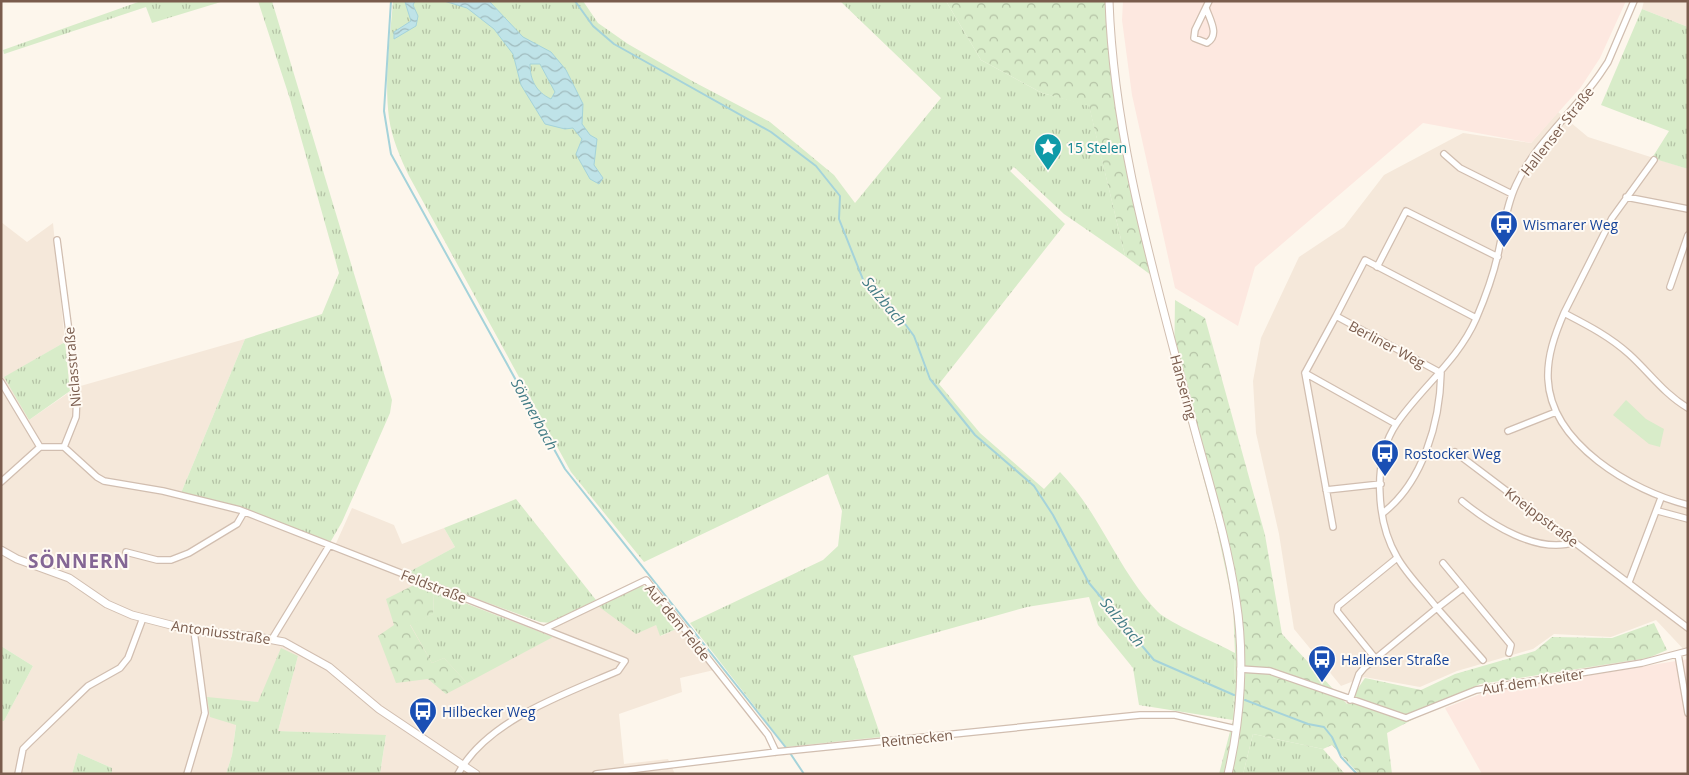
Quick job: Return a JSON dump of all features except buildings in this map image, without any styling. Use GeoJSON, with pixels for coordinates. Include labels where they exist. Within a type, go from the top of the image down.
{"type":"FeatureCollection","features":[{"type":"Feature","properties":{"kind":"street","name":"Hansering"},"geometry":{"type":"LineString","coordinates":[[1109,1],[1112,53],[1123,137],[1138,211],[1230,570],[1236,602],[1240,669],[1236,729],[1228,774]]}},
{"type":"Feature","properties":{"kind":"street"},"geometry":{"type":"LineString","coordinates":[[1206,8],[1214,33],[1212,40],[1207,43],[1194,38],[1195,30],[1209,1]]}},
{"type":"Feature","properties":{"kind":"street","name":"Hallenser Straße"},"geometry":{"type":"LineString","coordinates":[[1483,660],[1437,608],[1397,558],[1388,539],[1383,513],[1381,484],[1383,456],[1389,437],[1396,424],[1441,373],[1476,318],[1498,257],[1512,194],[1524,169],[1608,62],[1634,1]]}},
{"type":"Feature","properties":{"kind":"street"},"geometry":{"type":"LineString","coordinates":[[1444,154],[1460,168],[1512,194]]}},
{"type":"Feature","properties":{"kind":"street"},"geometry":{"type":"LineString","coordinates":[[1654,160],[1612,218],[1564,313],[1549,354],[1548,381],[1556,412],[1576,442],[1602,463],[1661,498],[1688,504]]}},
{"type":"Feature","properties":{"kind":"street"},"geometry":{"type":"LineString","coordinates":[[1626,197],[1688,209]]}},
{"type":"Feature","properties":{"kind":"street"},"geometry":{"type":"LineString","coordinates":[[1377,267],[1406,211],[1498,257]]}},
{"type":"Feature","properties":{"kind":"street"},"geometry":{"type":"LineString","coordinates":[[1670,287],[1688,235]]}},
{"type":"Feature","properties":{"kind":"street","name":"Niclasstraße"},"geometry":{"type":"LineString","coordinates":[[57,240],[77,393],[76,417],[64,447]]}},
{"type":"Feature","properties":{"kind":"street"},"geometry":{"type":"LineString","coordinates":[[1336,316],[1365,260],[1476,318]]}},
{"type":"Feature","properties":{"kind":"street"},"geometry":{"type":"LineString","coordinates":[[1564,313],[1609,338],[1629,354],[1676,401],[1688,408]]}},
{"type":"Feature","properties":{"kind":"street","name":"Berliner Weg"},"geometry":{"type":"LineString","coordinates":[[1305,373],[1336,316],[1441,373]]}},
{"type":"Feature","properties":{"kind":"street"},"geometry":{"type":"LineString","coordinates":[[1305,373],[1396,424]]}},
{"type":"Feature","properties":{"kind":"street"},"geometry":{"type":"LineString","coordinates":[[1305,373],[1333,527]]}},
{"type":"Feature","properties":{"kind":"street","name":"Hallenser Straße"},"geometry":{"type":"LineString","coordinates":[[1383,513],[1400,497],[1413,479],[1424,455],[1436,411],[1441,373]]}},
{"type":"Feature","properties":{"kind":"street"},"geometry":{"type":"LineString","coordinates":[[1,382],[40,447]]}},
{"type":"Feature","properties":{"kind":"street"},"geometry":{"type":"LineString","coordinates":[[1508,431],[1556,412]]}},
{"type":"Feature","properties":{"kind":"street"},"geometry":{"type":"LineString","coordinates":[[1,482],[40,447],[64,447]]}},
{"type":"Feature","properties":{"kind":"street","name":"Feldstraße"},"geometry":{"type":"LineString","coordinates":[[64,447],[97,477],[104,480],[163,491],[244,512],[546,628],[625,661],[618,671],[517,718],[495,733],[463,765]]}},
{"type":"Feature","properties":{"kind":"street","name":"Kneippstraße"},"geometry":{"type":"LineString","coordinates":[[1455,452],[1688,628]]}},
{"type":"Feature","properties":{"kind":"street"},"geometry":{"type":"LineString","coordinates":[[1326,490],[1381,484]]}},
{"type":"Feature","properties":{"kind":"street"},"geometry":{"type":"LineString","coordinates":[[1629,582],[1658,511],[1661,498]]}},
{"type":"Feature","properties":{"kind":"street"},"geometry":{"type":"LineString","coordinates":[[1462,501],[1486,522],[1518,536],[1543,544],[1562,546],[1575,542]]}},
{"type":"Feature","properties":{"kind":"street"},"geometry":{"type":"LineString","coordinates":[[1658,511],[1688,519]]}},
{"type":"Feature","properties":{"kind":"street"},"geometry":{"type":"LineString","coordinates":[[126,552],[157,560],[171,560],[189,553],[237,524],[244,512]]}},
{"type":"Feature","properties":{"kind":"street"},"geometry":{"type":"LineString","coordinates":[[272,639],[329,546]]}},
{"type":"Feature","properties":{"kind":"street","name":"Antoniusstraße"},"geometry":{"type":"LineString","coordinates":[[1,550],[17,559],[63,575],[107,604],[143,618],[194,631],[272,639],[284,642],[329,667],[379,709],[476,774]]}},
{"type":"Feature","properties":{"kind":"street"},"geometry":{"type":"LineString","coordinates":[[1375,658],[1337,611],[1338,606],[1397,558]]}},
{"type":"Feature","properties":{"kind":"street"},"geometry":{"type":"LineString","coordinates":[[1443,563],[1511,645],[1510,653]]}},
{"type":"Feature","properties":{"kind":"street","name":"Auf dem Felde"},"geometry":{"type":"LineString","coordinates":[[546,628],[646,580],[768,735],[776,752]]}},
{"type":"Feature","properties":{"kind":"street"},"geometry":{"type":"LineString","coordinates":[[1350,700],[1359,674],[1375,658],[1463,588]]}},
{"type":"Feature","properties":{"kind":"street"},"geometry":{"type":"LineString","coordinates":[[18,774],[23,749],[88,686],[120,668],[128,658],[143,618]]}},
{"type":"Feature","properties":{"kind":"street"},"geometry":{"type":"LineString","coordinates":[[187,774],[205,713],[194,631]]}},
{"type":"Feature","properties":{"kind":"street","name":"Auf dem Kreiter"},"geometry":{"type":"LineString","coordinates":[[1240,669],[1270,671],[1406,718],[1476,690],[1642,664],[1688,651]]}},
{"type":"Feature","properties":{"kind":"street"},"geometry":{"type":"LineString","coordinates":[[1678,654],[1688,713]]}},
{"type":"Feature","properties":{"kind":"street","name":"Reitnecken"},"geometry":{"type":"LineString","coordinates":[[596,774],[791,750],[1140,715],[1176,715],[1236,729]]}},
{"type":"Feature","properties":{"kind":"street"},"geometry":{"type":"LineString","coordinates":[[458,774],[463,765]]}},
{"type":"Feature","properties":{"kind":"shaded area"},"geometry":{"type":"Polygon","coordinates":[[[1123,1],[1626,1],[1600,58],[1581,87],[1531,143],[1423,123],[1255,267],[1238,326],[1175,288],[1132,95],[1122,20],[1123,1]]]}},
{"type":"Feature","properties":{"kind":"shaded area"},"geometry":{"type":"Polygon","coordinates":[[[1644,1],[1688,1],[1688,27],[1642,9],[1644,1]]]}},
{"type":"Feature","properties":{"kind":"shaded area"},"geometry":{"type":"Polygon","coordinates":[[[1558,112],[1588,137],[1688,169],[1688,654],[1656,620],[1611,637],[1554,634],[1533,649],[1457,671],[1420,687],[1364,677],[1341,686],[1294,629],[1279,534],[1256,433],[1253,381],[1261,338],[1299,257],[1344,227],[1384,175],[1463,133],[1531,143],[1558,112]]]}},
{"type":"Feature","properties":{"kind":"shaded area"},"geometry":{"type":"Polygon","coordinates":[[[1,222],[27,242],[53,223],[65,342],[5,377],[29,420],[77,387],[245,339],[181,493],[240,511],[333,550],[352,508],[394,525],[402,544],[444,528],[455,547],[402,576],[434,591],[433,614],[444,658],[553,637],[551,623],[596,600],[598,606],[656,625],[661,636],[679,628],[714,670],[680,678],[682,692],[619,714],[624,764],[668,759],[675,774],[380,774],[386,736],[278,731],[298,656],[258,702],[207,698],[236,724],[232,755],[226,774],[112,774],[112,768],[78,753],[72,774],[1,774],[1,721],[4,721],[33,666],[1,646],[1,222]]]}},
{"type":"Feature","properties":{"kind":"shaded area"},"geometry":{"type":"Polygon","coordinates":[[[1688,659],[1688,774],[1482,774],[1445,708],[1483,693],[1688,659]]]}},
{"type":"Feature","properties":{"kind":"green space"},"geometry":{"type":"Polygon","coordinates":[[[141,1],[224,1],[152,23],[146,7],[4,54],[3,50],[141,1]]]}},
{"type":"Feature","properties":{"kind":"green space"},"geometry":{"type":"Polygon","coordinates":[[[258,1],[272,1],[392,400],[390,413],[342,522],[328,546],[285,526],[181,493],[245,339],[322,314],[339,273],[290,99],[258,1]]]}},
{"type":"Feature","properties":{"kind":"green space"},"geometry":{"type":"Polygon","coordinates":[[[393,1],[583,1],[598,23],[628,44],[694,82],[770,122],[834,175],[855,203],[941,98],[840,1],[946,1],[981,60],[1042,93],[1089,105],[1125,256],[1064,214],[1014,167],[1010,171],[1065,224],[939,384],[980,433],[1044,489],[1060,472],[1087,505],[1131,579],[1158,612],[1164,617],[1235,653],[1233,720],[1139,705],[1133,668],[1098,625],[1089,597],[1027,607],[853,656],[881,737],[786,747],[690,623],[823,560],[838,546],[842,511],[828,474],[644,562],[571,472],[409,176],[397,148],[389,118],[387,89],[393,1]]]}},
{"type":"Feature","properties":{"kind":"green space"},"geometry":{"type":"Polygon","coordinates":[[[946,1],[1106,1],[1111,71],[1121,139],[1151,275],[1125,256],[1089,106],[1042,93],[981,60],[946,1]]]}},
{"type":"Feature","properties":{"kind":"green space"},"geometry":{"type":"Polygon","coordinates":[[[1642,9],[1688,27],[1688,169],[1652,158],[1669,131],[1601,105],[1642,9]]]}},
{"type":"Feature","properties":{"kind":"green space"},"geometry":{"type":"Polygon","coordinates":[[[1175,300],[1205,318],[1265,535],[1282,634],[1347,704],[1365,678],[1421,690],[1455,674],[1535,651],[1552,637],[1612,638],[1654,623],[1667,650],[1648,658],[1480,684],[1387,733],[1392,774],[1359,774],[1332,745],[1323,749],[1253,734],[1243,774],[1219,774],[1233,720],[1235,653],[1233,604],[1216,525],[1174,369],[1175,300]]]}},
{"type":"Feature","properties":{"kind":"green space"},"geometry":{"type":"Polygon","coordinates":[[[65,342],[70,391],[29,420],[4,377],[65,342]]]}},
{"type":"Feature","properties":{"kind":"green space"},"geometry":{"type":"Polygon","coordinates":[[[1626,400],[1646,419],[1664,429],[1660,447],[1649,444],[1613,415],[1626,400]]]}},
{"type":"Feature","properties":{"kind":"green space"},"geometry":{"type":"Polygon","coordinates":[[[516,499],[596,600],[551,623],[540,622],[407,573],[455,547],[444,528],[516,499]]]}},
{"type":"Feature","properties":{"kind":"green space"},"geometry":{"type":"Polygon","coordinates":[[[416,584],[434,591],[433,614],[410,625],[432,663],[444,658],[467,683],[446,694],[428,679],[396,683],[378,636],[394,625],[386,599],[416,584]]]}},
{"type":"Feature","properties":{"kind":"green space"},"geometry":{"type":"Polygon","coordinates":[[[639,585],[649,588],[679,628],[660,636],[656,625],[636,634],[598,606],[639,585]]]}},
{"type":"Feature","properties":{"kind":"green space"},"geometry":{"type":"Polygon","coordinates":[[[434,591],[553,637],[467,683],[444,658],[432,663],[410,624],[433,614],[434,591]]]}},
{"type":"Feature","properties":{"kind":"green space"},"geometry":{"type":"Polygon","coordinates":[[[1,646],[33,666],[4,721],[1,721],[1,646]]]}},
{"type":"Feature","properties":{"kind":"green space"},"geometry":{"type":"Polygon","coordinates":[[[281,648],[298,656],[278,731],[386,735],[380,774],[226,774],[232,755],[236,725],[210,717],[207,697],[258,702],[281,648]]]}},
{"type":"Feature","properties":{"kind":"green space"},"geometry":{"type":"Polygon","coordinates":[[[1253,734],[1323,749],[1345,774],[1243,774],[1253,734]]]}},
{"type":"Feature","properties":{"kind":"green space"},"geometry":{"type":"Polygon","coordinates":[[[78,753],[112,768],[112,774],[72,774],[78,753]]]}},
{"type":"Feature","properties":{"kind":"water"},"geometry":{"type":"Polygon","coordinates":[[[415,1],[413,5],[418,16],[416,26],[394,39],[394,32],[411,21],[405,2],[415,1]]]}},
{"type":"Feature","properties":{"kind":"water"},"geometry":{"type":"Polygon","coordinates":[[[444,1],[489,1],[523,37],[551,52],[566,70],[583,104],[582,124],[590,135],[597,139],[594,165],[603,178],[599,184],[590,179],[576,154],[582,139],[573,128],[565,129],[545,124],[521,85],[513,54],[494,29],[467,8],[444,1]],[[530,64],[531,75],[541,93],[551,99],[555,92],[540,64],[530,64]]]}},
{"type":"Feature","properties":{"kind":"waterway","name":"Sönnerbach"},"geometry":{"type":"LineString","coordinates":[[391,1],[384,111],[391,154],[565,469],[787,749]]}},
{"type":"Feature","properties":{"kind":"waterway","name":"Salzbach"},"geometry":{"type":"LineString","coordinates":[[575,1],[593,26],[614,44],[771,132],[816,166],[840,196],[839,219],[864,282],[891,305],[914,336],[930,379],[975,435],[1034,486],[1053,515],[1089,583],[1154,660],[1234,695]]}},
{"type":"Feature","properties":{"kind":"waterway","name":"Salzbach"},"geometry":{"type":"LineString","coordinates":[[1245,700],[1308,724],[1324,727],[1332,737],[1341,757],[1357,774]]}},
{"type":"Feature","properties":{"kind":"waterway","name":"Sönnerbach"},"geometry":{"type":"LineString","coordinates":[[790,753],[804,774]]}},
{"type":"Feature","properties":{"kind":"place","name":"15 Stelen"},"geometry":{"type":"Point","coordinates":[1048,171]}},
{"type":"Feature","properties":{"kind":"place","name":"Wismarer Weg"},"geometry":{"type":"Point","coordinates":[1504,248]}},
{"type":"Feature","properties":{"kind":"place","name":"Rostocker Weg"},"geometry":{"type":"Point","coordinates":[1385,477]}},
{"type":"Feature","properties":{"kind":"place","name":"Hallenser Straße"},"geometry":{"type":"Point","coordinates":[1322,683]}},
{"type":"Feature","properties":{"kind":"place","name":"Hilbecker Weg"},"geometry":{"type":"Point","coordinates":[423,735]}},
{"type":"Feature","properties":{"kind":"district","name":"SÖNNERN"},"geometry":{"type":"Point","coordinates":[79,561]}}]}
